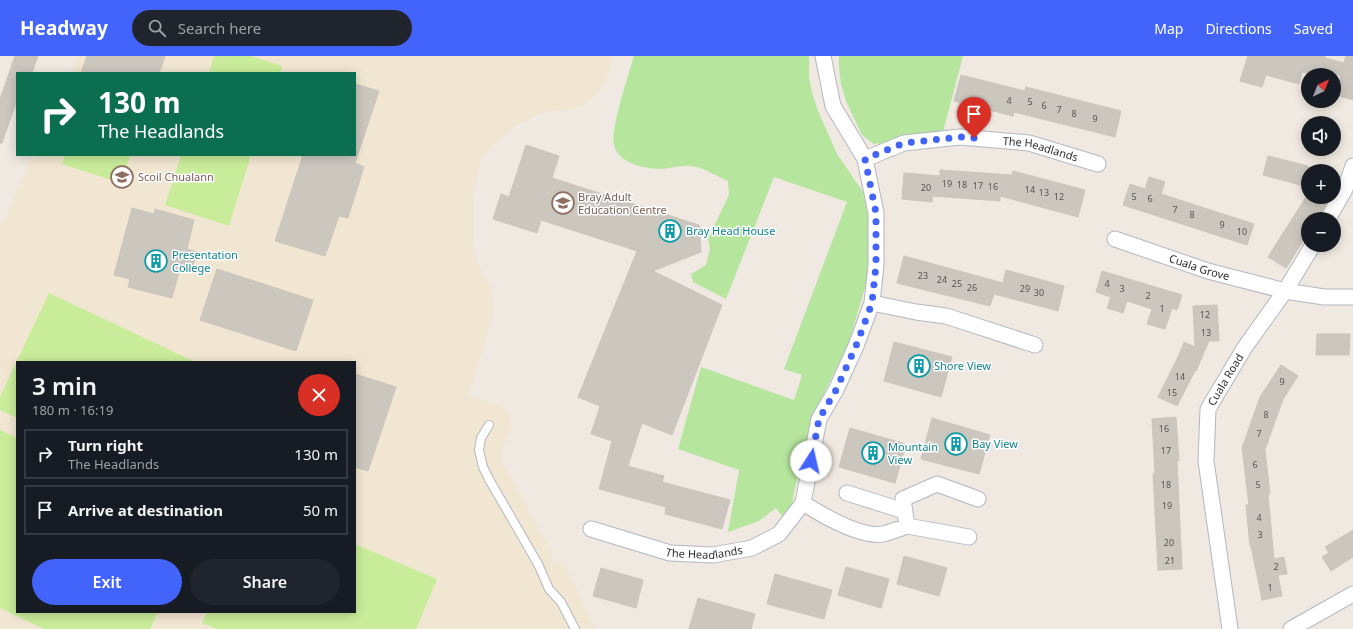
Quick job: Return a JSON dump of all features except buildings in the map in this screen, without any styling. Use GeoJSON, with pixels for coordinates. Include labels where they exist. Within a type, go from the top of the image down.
{"type":"FeatureCollection","features":[{"type":"Feature","properties":{"kind":"street","name":"The Headlands"},"geometry":{"type":"LineString","coordinates":[[591,529],[670,554],[714,555],[752,548],[779,534],[803,503],[819,419],[836,390],[856,346],[872,303],[876,265],[876,213],[865,159],[833,106],[823,56]]}},
{"type":"Feature","properties":{"kind":"street","name":"The Headlands"},"geometry":{"type":"LineString","coordinates":[[865,159],[904,143],[960,137],[1029,143],[1098,164]]}},
{"type":"Feature","properties":{"kind":"street"},"geometry":{"type":"LineString","coordinates":[[1332,212],[1345,189],[1353,166]]}},
{"type":"Feature","properties":{"kind":"street","name":"Cuala Grove"},"geometry":{"type":"LineString","coordinates":[[1115,239],[1208,271],[1285,291],[1324,297],[1353,297]]}},
{"type":"Feature","properties":{"kind":"street","name":"Cuala Road"},"geometry":{"type":"LineString","coordinates":[[1230,629],[1206,461],[1208,409],[1246,346],[1285,291],[1309,252]]}},
{"type":"Feature","properties":{"kind":"street"},"geometry":{"type":"LineString","coordinates":[[872,303],[916,312],[946,316],[1035,345]]}},
{"type":"Feature","properties":{"kind":"street"},"geometry":{"type":"LineString","coordinates":[[907,526],[903,499],[936,484],[978,498]]}},
{"type":"Feature","properties":{"kind":"street"},"geometry":{"type":"LineString","coordinates":[[848,494],[904,511]]}},
{"type":"Feature","properties":{"kind":"street"},"geometry":{"type":"LineString","coordinates":[[803,503],[824,516],[860,532],[882,534],[907,526],[969,537]]}},
{"type":"Feature","properties":{"kind":"street"},"geometry":{"type":"LineString","coordinates":[[1291,629],[1353,594]]}},
{"type":"Feature","properties":{"kind":"lane"},"geometry":{"type":"LineString","coordinates":[[489,425],[485,431],[479,450],[483,467],[490,482],[538,564],[549,589],[561,602],[574,629]]}},
{"type":"Feature","properties":{"kind":"shaded area","name":"Presentation College"},"geometry":{"type":"Polygon","coordinates":[[[78,56],[613,56],[605,83],[591,100],[574,109],[544,112],[512,128],[482,156],[473,195],[473,244],[477,262],[492,289],[494,313],[469,396],[498,404],[507,410],[512,426],[502,451],[503,463],[551,550],[554,564],[564,561],[595,629],[0,629],[0,226],[6,216],[31,158],[34,159],[36,156],[356,156],[356,72],[71,72],[78,56]]]}},
{"type":"Feature","properties":{"kind":"green space"},"geometry":{"type":"Polygon","coordinates":[[[214,56],[251,56],[282,66],[280,72],[209,72],[214,56]]]}},
{"type":"Feature","properties":{"kind":"green space"},"geometry":{"type":"Polygon","coordinates":[[[634,56],[809,56],[809,78],[818,111],[837,154],[863,192],[870,226],[867,281],[849,342],[814,414],[794,492],[792,506],[783,517],[776,508],[759,521],[728,532],[739,470],[678,449],[701,367],[794,400],[802,375],[784,369],[847,202],[774,177],[726,299],[693,282],[691,274],[706,265],[710,249],[708,239],[729,195],[728,181],[705,170],[691,166],[663,169],[649,168],[634,164],[621,157],[614,145],[615,127],[634,56]]]}},
{"type":"Feature","properties":{"kind":"green space"},"geometry":{"type":"Polygon","coordinates":[[[839,56],[963,56],[943,132],[894,142],[874,144],[862,135],[846,101],[841,84],[839,56]]]}},
{"type":"Feature","properties":{"kind":"green space"},"geometry":{"type":"Polygon","coordinates":[[[65,156],[130,156],[121,183],[62,164],[65,156]]]}},
{"type":"Feature","properties":{"kind":"green space"},"geometry":{"type":"Polygon","coordinates":[[[181,156],[251,156],[229,226],[165,205],[181,156]]]}},
{"type":"Feature","properties":{"kind":"green space"},"geometry":{"type":"Polygon","coordinates":[[[49,293],[193,361],[17,361],[49,293]]]}},
{"type":"Feature","properties":{"kind":"green space"},"geometry":{"type":"Polygon","coordinates":[[[16,363],[16,418],[0,410],[0,397],[16,363]]]}},
{"type":"Feature","properties":{"kind":"green space"},"geometry":{"type":"Polygon","coordinates":[[[0,430],[16,438],[16,613],[158,613],[150,629],[44,629],[0,608],[0,430]]]}},
{"type":"Feature","properties":{"kind":"green space"},"geometry":{"type":"Polygon","coordinates":[[[356,544],[437,579],[416,629],[217,629],[202,623],[207,613],[356,613],[356,544]]]}},
{"type":"Feature","properties":{"kind":"place","name":"Scoil Chualann"},"geometry":{"type":"Point","coordinates":[122,177]}},
{"type":"Feature","properties":{"kind":"place","name":"Bray Adult Education Centre"},"geometry":{"type":"Point","coordinates":[563,203]}},
{"type":"Feature","properties":{"kind":"place","name":"Bray Head House"},"geometry":{"type":"Point","coordinates":[670,231]}},
{"type":"Feature","properties":{"kind":"place","name":"Presentation College"},"geometry":{"type":"Point","coordinates":[156,261]}},
{"type":"Feature","properties":{"kind":"place","name":"Shore View"},"geometry":{"type":"Point","coordinates":[919,366]}},
{"type":"Feature","properties":{"kind":"place","name":"Bay View"},"geometry":{"type":"Point","coordinates":[956,444]}},
{"type":"Feature","properties":{"kind":"place","name":"Mountain View"},"geometry":{"type":"Point","coordinates":[873,453]}},
{"type":"Feature","properties":{"kind":"route"},"geometry":{"type":"LineString","coordinates":[[811,461],[819,419],[836,390],[856,346],[872,303],[876,265],[876,213],[865,159],[904,143],[960,137],[974,138]]}}]}
